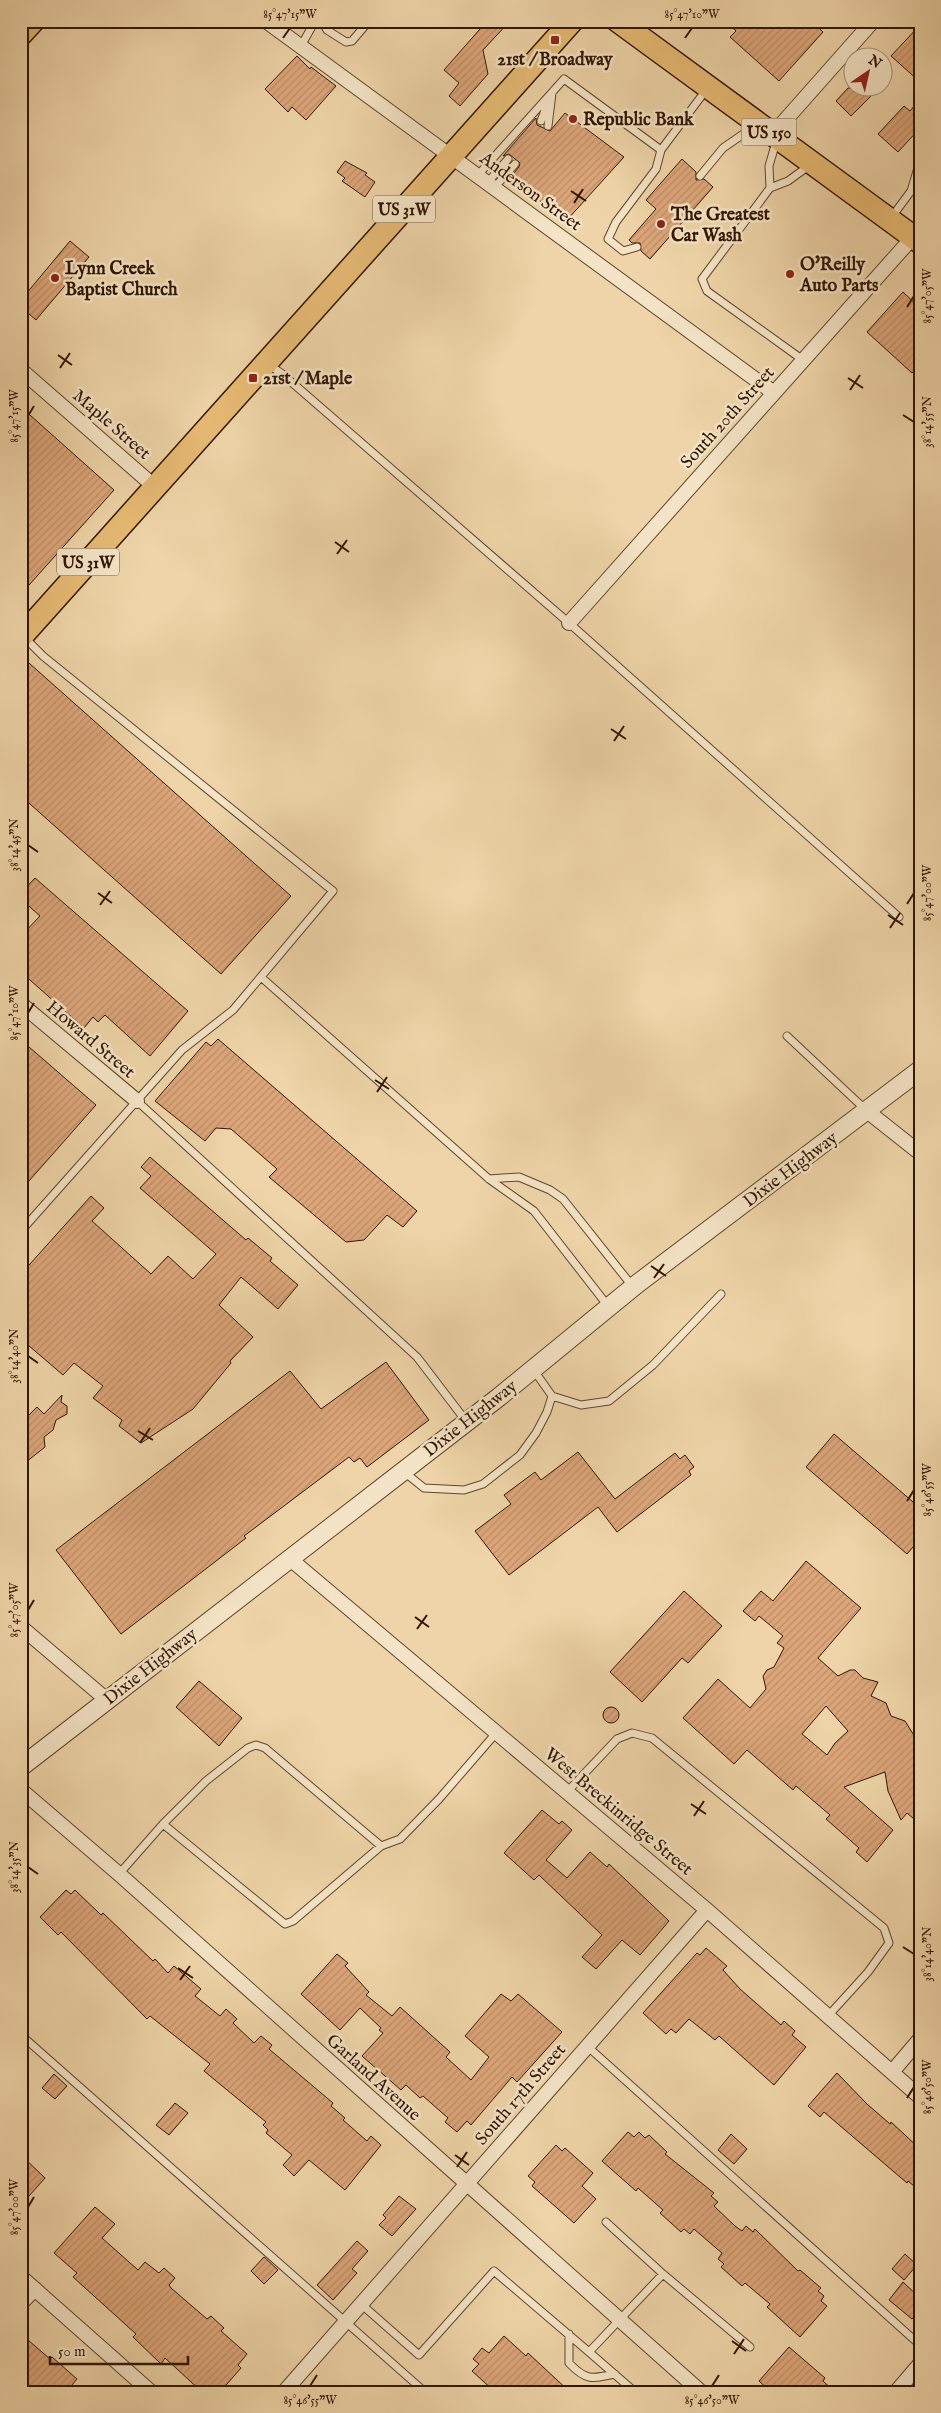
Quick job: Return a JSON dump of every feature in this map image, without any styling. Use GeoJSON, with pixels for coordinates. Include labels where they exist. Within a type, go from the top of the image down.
{"type":"FeatureCollection","features":[{"type":"Feature","properties":{"kind":"main road"},"geometry":{"type":"LineString","coordinates":[[21,34],[33,21]]}},
{"type":"Feature","properties":{"kind":"main road","name":"US 31W"},"geometry":{"type":"LineString","coordinates":[[22,637],[572,21]]}},
{"type":"Feature","properties":{"kind":"main road","name":"US 150"},"geometry":{"type":"LineString","coordinates":[[618,21],[916,239]]}},
{"type":"Feature","properties":{"kind":"street"},"geometry":{"type":"LineString","coordinates":[[769,132],[873,21]]}},
{"type":"Feature","properties":{"kind":"street","name":"Anderson Street"},"geometry":{"type":"LineString","coordinates":[[270,22],[635,293],[774,393]]}},
{"type":"Feature","properties":{"kind":"street","name":"South 20th Street"},"geometry":{"type":"LineString","coordinates":[[569,623],[803,360],[916,239]]}},
{"type":"Feature","properties":{"kind":"street","name":"Maple Street"},"geometry":{"type":"LineString","coordinates":[[21,370],[155,486]]}},
{"type":"Feature","properties":{"kind":"street","name":"Howard Street"},"geometry":{"type":"LineString","coordinates":[[21,1004],[137,1101]]}},
{"type":"Feature","properties":{"kind":"street","name":"Dixie Highway"},"geometry":{"type":"LineString","coordinates":[[21,1767],[467,1422],[633,1286],[920,1070]]}},
{"type":"Feature","properties":{"kind":"street"},"geometry":{"type":"LineString","coordinates":[[867,1111],[920,1153]]}},
{"type":"Feature","properties":{"kind":"street","name":"West Breckinridge Street"},"geometry":{"type":"LineString","coordinates":[[290,1558],[706,1910],[920,2097]]}},
{"type":"Feature","properties":{"kind":"street"},"geometry":{"type":"LineString","coordinates":[[21,1627],[107,1700]]}},
{"type":"Feature","properties":{"kind":"street","name":"Garland Avenue"},"geometry":{"type":"LineString","coordinates":[[21,1790],[119,1874],[701,2392]]}},
{"type":"Feature","properties":{"kind":"street","name":"South 17th Street"},"geometry":{"type":"LineString","coordinates":[[284,2392],[706,1910]]}},
{"type":"Feature","properties":{"kind":"street"},"geometry":{"type":"LineString","coordinates":[[892,2072],[920,2038]]}},
{"type":"Feature","properties":{"kind":"street"},"geometry":{"type":"LineString","coordinates":[[21,2277],[151,2392]]}},
{"type":"Feature","properties":{"kind":"street"},"geometry":{"type":"LineString","coordinates":[[21,2303],[35,2289]]}},
{"type":"Feature","properties":{"kind":"street"},"geometry":{"type":"LineString","coordinates":[[896,2392],[920,2364]]}},
{"type":"Feature","properties":{"kind":"lane"},"geometry":{"type":"LineString","coordinates":[[301,46],[315,21]]}},
{"type":"Feature","properties":{"kind":"lane"},"geometry":{"type":"LineString","coordinates":[[322,21],[327,30],[346,42],[352,41],[369,21]]}},
{"type":"Feature","properties":{"kind":"lane"},"geometry":{"type":"LineString","coordinates":[[487,182],[564,79],[661,150]]}},
{"type":"Feature","properties":{"kind":"lane"},"geometry":{"type":"LineString","coordinates":[[637,247],[623,251],[608,239],[616,222],[656,169],[661,150],[708,87]]}},
{"type":"Feature","properties":{"kind":"lane"},"geometry":{"type":"LineString","coordinates":[[545,124],[552,93]]}},
{"type":"Feature","properties":{"kind":"lane"},"geometry":{"type":"LineString","coordinates":[[700,176],[723,148],[769,132],[770,188]]}},
{"type":"Feature","properties":{"kind":"lane"},"geometry":{"type":"LineString","coordinates":[[487,182],[508,159]]}},
{"type":"Feature","properties":{"kind":"lane"},"geometry":{"type":"LineString","coordinates":[[890,220],[910,191],[920,161]]}},
{"type":"Feature","properties":{"kind":"lane"},"geometry":{"type":"LineString","coordinates":[[487,182],[515,164]]}},
{"type":"Feature","properties":{"kind":"lane"},"geometry":{"type":"LineString","coordinates":[[803,360],[707,291],[702,279],[770,188],[788,181],[813,164]]}},
{"type":"Feature","properties":{"kind":"lane"},"geometry":{"type":"LineString","coordinates":[[266,364],[281,373],[569,623],[899,917]]}},
{"type":"Feature","properties":{"kind":"lane"},"geometry":{"type":"LineString","coordinates":[[21,1231],[182,1050],[232,1010],[334,891],[22,637]]}},
{"type":"Feature","properties":{"kind":"lane"},"geometry":{"type":"LineString","coordinates":[[261,976],[489,1180],[534,1211],[609,1306]]}},
{"type":"Feature","properties":{"kind":"lane"},"geometry":{"type":"LineString","coordinates":[[787,1036],[867,1111]]}},
{"type":"Feature","properties":{"kind":"lane"},"geometry":{"type":"LineString","coordinates":[[137,1101],[417,1357],[467,1422]]}},
{"type":"Feature","properties":{"kind":"lane"},"geometry":{"type":"LineString","coordinates":[[489,1180],[519,1177],[550,1190],[563,1199],[633,1286]]}},
{"type":"Feature","properties":{"kind":"lane"},"geometry":{"type":"LineString","coordinates":[[533,1368],[552,1396],[581,1405],[609,1401],[653,1365],[721,1294]]}},
{"type":"Feature","properties":{"kind":"lane"},"geometry":{"type":"LineString","coordinates":[[403,1470],[424,1488],[464,1490],[484,1484],[520,1456],[540,1426],[552,1396]]}},
{"type":"Feature","properties":{"kind":"lane"},"geometry":{"type":"LineString","coordinates":[[163,1824],[285,1924],[293,1921],[381,1846],[400,1839],[439,1799],[497,1732]]}},
{"type":"Feature","properties":{"kind":"lane"},"geometry":{"type":"LineString","coordinates":[[567,1792],[617,1739],[632,1733],[652,1738],[884,1928],[889,1943],[868,1972],[828,2016]]}},
{"type":"Feature","properties":{"kind":"lane"},"geometry":{"type":"LineString","coordinates":[[119,1874],[163,1824],[206,1781],[248,1748],[256,1745],[265,1748],[381,1846]]}},
{"type":"Feature","properties":{"kind":"lane"},"geometry":{"type":"LineString","coordinates":[[21,2035],[425,2392]]}},
{"type":"Feature","properties":{"kind":"lane"},"geometry":{"type":"LineString","coordinates":[[587,2046],[920,2345]]}},
{"type":"Feature","properties":{"kind":"lane"},"geometry":{"type":"LineString","coordinates":[[606,2222],[663,2274],[750,2348]]}},
{"type":"Feature","properties":{"kind":"lane"},"geometry":{"type":"LineString","coordinates":[[361,2304],[419,2355],[494,2271],[636,2392]]}},
{"type":"Feature","properties":{"kind":"lane"},"geometry":{"type":"LineString","coordinates":[[589,2352],[618,2319],[663,2274]]}},
{"type":"Feature","properties":{"kind":"lane"},"geometry":{"type":"LineString","coordinates":[[568,2334],[569,2363],[578,2373],[592,2379],[615,2374]]}},
{"type":"Feature","properties":{"kind":"building"},"geometry":{"type":"Polygon","coordinates":[[[487,21],[510,21],[483,50],[488,74],[460,106],[449,96],[459,83],[444,70],[487,21]]]}},
{"type":"Feature","properties":{"kind":"building"},"geometry":{"type":"Polygon","coordinates":[[[725,21],[812,21],[823,32],[779,81],[730,37],[736,31],[725,21]]]}},
{"type":"Feature","properties":{"kind":"building"},"geometry":{"type":"Polygon","coordinates":[[[920,25],[920,82],[894,59],[894,53],[920,25]]]}},
{"type":"Feature","properties":{"kind":"building"},"geometry":{"type":"Polygon","coordinates":[[[297,56],[310,69],[311,67],[336,86],[306,120],[292,107],[288,112],[265,89],[297,56]]]}},
{"type":"Feature","properties":{"kind":"building"},"geometry":{"type":"Polygon","coordinates":[[[844,92],[844,98],[869,98],[851,116],[836,101],[844,92]]]}},
{"type":"Feature","properties":{"kind":"building"},"geometry":{"type":"Polygon","coordinates":[[[920,99],[920,128],[898,152],[878,134],[904,106],[910,111],[920,99]]]}},
{"type":"Feature","properties":{"kind":"building"},"geometry":{"type":"Polygon","coordinates":[[[565,113],[624,157],[567,220],[509,179],[520,163],[509,154],[503,156],[536,118],[537,125],[550,131],[565,113]]]}},
{"type":"Feature","properties":{"kind":"building","name":"The Greatest Car Wash"},"geometry":{"type":"Polygon","coordinates":[[[682,159],[696,172],[696,180],[704,179],[713,187],[650,259],[641,251],[640,243],[632,243],[629,240],[656,209],[646,200],[682,159]]]}},
{"type":"Feature","properties":{"kind":"building"},"geometry":{"type":"Polygon","coordinates":[[[345,161],[367,173],[365,175],[375,182],[365,197],[342,181],[345,178],[337,172],[345,161]]]}},
{"type":"Feature","properties":{"kind":"building","name":"Lynn Creek Baptist Church"},"geometry":{"type":"Polygon","coordinates":[[[70,241],[89,257],[36,320],[21,307],[21,300],[70,241]]]}},
{"type":"Feature","properties":{"kind":"building"},"geometry":{"type":"Polygon","coordinates":[[[903,292],[920,308],[920,364],[912,373],[867,332],[903,292]]]}},
{"type":"Feature","properties":{"kind":"building"},"geometry":{"type":"Polygon","coordinates":[[[21,407],[114,490],[21,594],[21,407]]]}},
{"type":"Feature","properties":{"kind":"building"},"geometry":{"type":"Polygon","coordinates":[[[29,663],[291,896],[221,974],[21,796],[21,673],[29,663]]]}},
{"type":"Feature","properties":{"kind":"building"},"geometry":{"type":"Polygon","coordinates":[[[35,878],[188,1011],[150,1056],[105,1015],[98,1022],[93,1017],[84,1028],[21,972],[21,936],[40,916],[21,899],[21,893],[35,878]]]}},
{"type":"Feature","properties":{"kind":"building"},"geometry":{"type":"Polygon","coordinates":[[[218,1039],[417,1211],[403,1227],[387,1215],[364,1240],[346,1242],[269,1177],[277,1169],[231,1129],[216,1128],[205,1141],[155,1101],[206,1042],[211,1046],[218,1039]]]}},
{"type":"Feature","properties":{"kind":"building"},"geometry":{"type":"Polygon","coordinates":[[[21,1040],[96,1105],[21,1190],[21,1040]]]}},
{"type":"Feature","properties":{"kind":"building"},"geometry":{"type":"Polygon","coordinates":[[[150,1157],[246,1240],[248,1238],[272,1258],[270,1261],[298,1285],[278,1309],[241,1277],[219,1305],[253,1337],[230,1361],[231,1363],[193,1409],[141,1443],[119,1426],[122,1420],[93,1398],[103,1386],[74,1363],[63,1375],[21,1339],[21,1274],[91,1196],[104,1208],[92,1221],[151,1274],[168,1256],[193,1279],[216,1254],[140,1188],[151,1176],[141,1167],[150,1157]]]}},
{"type":"Feature","properties":{"kind":"building"},"geometry":{"type":"Polygon","coordinates":[[[386,1362],[429,1420],[367,1467],[360,1458],[354,1462],[349,1457],[244,1536],[246,1538],[121,1634],[56,1550],[290,1371],[321,1409],[386,1362]]]}},
{"type":"Feature","properties":{"kind":"building"},"geometry":{"type":"Polygon","coordinates":[[[62,1395],[61,1402],[67,1406],[67,1414],[56,1420],[53,1430],[44,1437],[45,1447],[21,1466],[21,1423],[37,1407],[44,1414],[62,1395]]]}},
{"type":"Feature","properties":{"kind":"building"},"geometry":{"type":"Polygon","coordinates":[[[834,1434],[920,1508],[920,1539],[907,1554],[806,1467],[834,1434]]]}},
{"type":"Feature","properties":{"kind":"building"},"geometry":{"type":"Polygon","coordinates":[[[578,1452],[615,1499],[675,1453],[680,1459],[685,1455],[694,1467],[689,1471],[691,1475],[617,1532],[598,1507],[509,1575],[475,1531],[511,1504],[504,1495],[535,1472],[541,1480],[578,1452]]]}},
{"type":"Feature","properties":{"kind":"building"},"geometry":{"type":"Polygon","coordinates":[[[806,1561],[861,1608],[818,1658],[838,1676],[850,1670],[855,1670],[863,1678],[878,1682],[871,1696],[886,1703],[891,1716],[905,1721],[920,1745],[920,1824],[907,1813],[901,1820],[888,1791],[885,1772],[844,1787],[893,1830],[867,1862],[856,1852],[859,1848],[826,1819],[830,1815],[796,1786],[793,1790],[747,1750],[734,1764],[683,1718],[718,1679],[750,1708],[766,1689],[763,1676],[767,1670],[774,1667],[784,1648],[777,1643],[783,1636],[759,1616],[755,1621],[743,1611],[761,1591],[773,1601],[806,1561]],[[826,1706],[802,1734],[827,1755],[835,1743],[848,1731],[826,1706]]]}},
{"type":"Feature","properties":{"kind":"building"},"geometry":{"type":"Polygon","coordinates":[[[684,1591],[722,1626],[688,1663],[682,1658],[642,1702],[610,1672],[684,1591]]]}},
{"type":"Feature","properties":{"kind":"building"},"geometry":{"type":"Polygon","coordinates":[[[199,1681],[242,1718],[219,1746],[176,1707],[199,1681]]]}},
{"type":"Feature","properties":{"kind":"building"},"geometry":{"type":"Polygon","coordinates":[[[611,1707],[617,1709],[619,1715],[617,1721],[611,1723],[605,1721],[603,1715],[605,1709],[611,1707]]]}},
{"type":"Feature","properties":{"kind":"building"},"geometry":{"type":"Polygon","coordinates":[[[542,1810],[559,1824],[562,1821],[572,1830],[546,1860],[567,1878],[590,1852],[607,1867],[609,1864],[669,1921],[640,1955],[622,1940],[596,1969],[582,1957],[602,1935],[539,1875],[534,1880],[504,1853],[542,1810]]]}},
{"type":"Feature","properties":{"kind":"building"},"geometry":{"type":"Polygon","coordinates":[[[66,1890],[71,1894],[75,1890],[101,1915],[103,1913],[153,1961],[155,1959],[168,1973],[174,1966],[201,1989],[195,1996],[220,2016],[226,2009],[237,2019],[233,2023],[254,2043],[261,2036],[272,2045],[269,2049],[333,2103],[331,2106],[345,2118],[343,2120],[367,2141],[371,2136],[381,2145],[345,2190],[309,2160],[294,2176],[283,2165],[292,2155],[266,2133],[268,2130],[263,2125],[266,2122],[204,2071],[210,2064],[150,2016],[147,2019],[61,1932],[58,1935],[40,1917],[66,1890]]]}},
{"type":"Feature","properties":{"kind":"building"},"geometry":{"type":"Polygon","coordinates":[[[706,1948],[727,1966],[723,1970],[740,1989],[781,2025],[784,2021],[795,2031],[792,2035],[806,2047],[774,2085],[719,2036],[715,2040],[689,2019],[676,2033],[671,2029],[666,2034],[643,2013],[697,1953],[700,1955],[706,1948]]]}},
{"type":"Feature","properties":{"kind":"building"},"geometry":{"type":"Polygon","coordinates":[[[337,1954],[348,1963],[345,1966],[369,1992],[366,1995],[392,2016],[400,2007],[450,2052],[446,2057],[471,2080],[489,2057],[465,2036],[501,1994],[511,2001],[518,1994],[562,2032],[517,2082],[512,2077],[471,2125],[467,2121],[457,2132],[445,2122],[448,2118],[423,2096],[420,2098],[406,2085],[401,2090],[362,2056],[383,2033],[379,2030],[381,2028],[360,2008],[340,2030],[301,1994],[337,1954]]]}},
{"type":"Feature","properties":{"kind":"building"},"geometry":{"type":"Polygon","coordinates":[[[837,2073],[867,2104],[890,2124],[891,2122],[920,2149],[920,2191],[908,2181],[907,2183],[824,2112],[820,2117],[808,2106],[837,2073]]]}},
{"type":"Feature","properties":{"kind":"building"},"geometry":{"type":"Polygon","coordinates":[[[54,2074],[67,2086],[55,2099],[42,2088],[54,2074]]]}},
{"type":"Feature","properties":{"kind":"building"},"geometry":{"type":"Polygon","coordinates":[[[175,2103],[188,2113],[169,2135],[156,2125],[175,2103]]]}},
{"type":"Feature","properties":{"kind":"building"},"geometry":{"type":"Polygon","coordinates":[[[628,2132],[634,2137],[639,2132],[645,2138],[649,2135],[667,2152],[665,2154],[714,2193],[711,2196],[718,2202],[714,2206],[735,2226],[742,2231],[746,2226],[753,2232],[755,2229],[798,2271],[800,2270],[821,2288],[818,2291],[824,2296],[821,2301],[827,2306],[800,2337],[767,2307],[770,2304],[745,2283],[742,2286],[721,2267],[724,2264],[718,2259],[722,2253],[694,2229],[690,2234],[684,2229],[681,2232],[660,2213],[663,2210],[638,2188],[636,2191],[602,2161],[628,2132]]]}},
{"type":"Feature","properties":{"kind":"building"},"geometry":{"type":"Polygon","coordinates":[[[731,2134],[747,2149],[734,2164],[718,2150],[731,2134]]]}},
{"type":"Feature","properties":{"kind":"building"},"geometry":{"type":"Polygon","coordinates":[[[556,2145],[562,2151],[565,2148],[593,2173],[582,2186],[596,2199],[574,2223],[532,2186],[535,2182],[528,2176],[556,2145]]]}},
{"type":"Feature","properties":{"kind":"building"},"geometry":{"type":"Polygon","coordinates":[[[21,2155],[45,2178],[21,2205],[21,2155]]]}},
{"type":"Feature","properties":{"kind":"building"},"geometry":{"type":"Polygon","coordinates":[[[399,2196],[416,2209],[392,2236],[379,2225],[386,2218],[383,2215],[399,2196]]]}},
{"type":"Feature","properties":{"kind":"building"},"geometry":{"type":"Polygon","coordinates":[[[95,2207],[115,2224],[102,2238],[138,2270],[145,2262],[159,2273],[164,2268],[175,2278],[169,2285],[171,2288],[207,2319],[211,2316],[224,2328],[221,2331],[247,2354],[238,2365],[241,2368],[220,2392],[202,2392],[165,2358],[161,2364],[133,2337],[136,2334],[73,2277],[77,2273],[54,2253],[95,2207]]]}},
{"type":"Feature","properties":{"kind":"building"},"geometry":{"type":"Polygon","coordinates":[[[357,2241],[368,2251],[352,2269],[357,2273],[333,2300],[317,2285],[357,2241]]]}},
{"type":"Feature","properties":{"kind":"building"},"geometry":{"type":"Polygon","coordinates":[[[905,2254],[917,2265],[904,2280],[892,2269],[905,2254]]]}},
{"type":"Feature","properties":{"kind":"building"},"geometry":{"type":"Polygon","coordinates":[[[264,2257],[278,2270],[264,2284],[251,2271],[264,2257]]]}},
{"type":"Feature","properties":{"kind":"building"},"geometry":{"type":"Polygon","coordinates":[[[903,2282],[920,2298],[920,2310],[912,2319],[889,2300],[903,2282]]]}},
{"type":"Feature","properties":{"kind":"building"},"geometry":{"type":"Polygon","coordinates":[[[504,2336],[526,2356],[528,2353],[570,2392],[495,2392],[472,2371],[479,2364],[473,2359],[482,2348],[489,2353],[504,2336]]]}},
{"type":"Feature","properties":{"kind":"building"},"geometry":{"type":"Polygon","coordinates":[[[28,2340],[50,2359],[52,2357],[77,2379],[66,2392],[21,2392],[21,2348],[28,2340]]]}},
{"type":"Feature","properties":{"kind":"building"},"geometry":{"type":"Polygon","coordinates":[[[789,2347],[825,2378],[823,2381],[835,2392],[771,2392],[759,2381],[789,2347]]]}},
{"type":"Feature","properties":{"kind":"place","name":"21st / Broadway"},"geometry":{"type":"Point","coordinates":[555,40]}},
{"type":"Feature","properties":{"kind":"place","name":"Republic Bank"},"geometry":{"type":"Point","coordinates":[573,119]}},
{"type":"Feature","properties":{"kind":"place","name":"The Greatest Car Wash"},"geometry":{"type":"Point","coordinates":[661,224]}},
{"type":"Feature","properties":{"kind":"place","name":"O'Reilly Auto Parts"},"geometry":{"type":"Point","coordinates":[790,274]}},
{"type":"Feature","properties":{"kind":"place","name":"Lynn Creek Baptist Church"},"geometry":{"type":"Point","coordinates":[55,278]}},
{"type":"Feature","properties":{"kind":"place","name":"21st / Maple"},"geometry":{"type":"Point","coordinates":[253,378]}}]}
